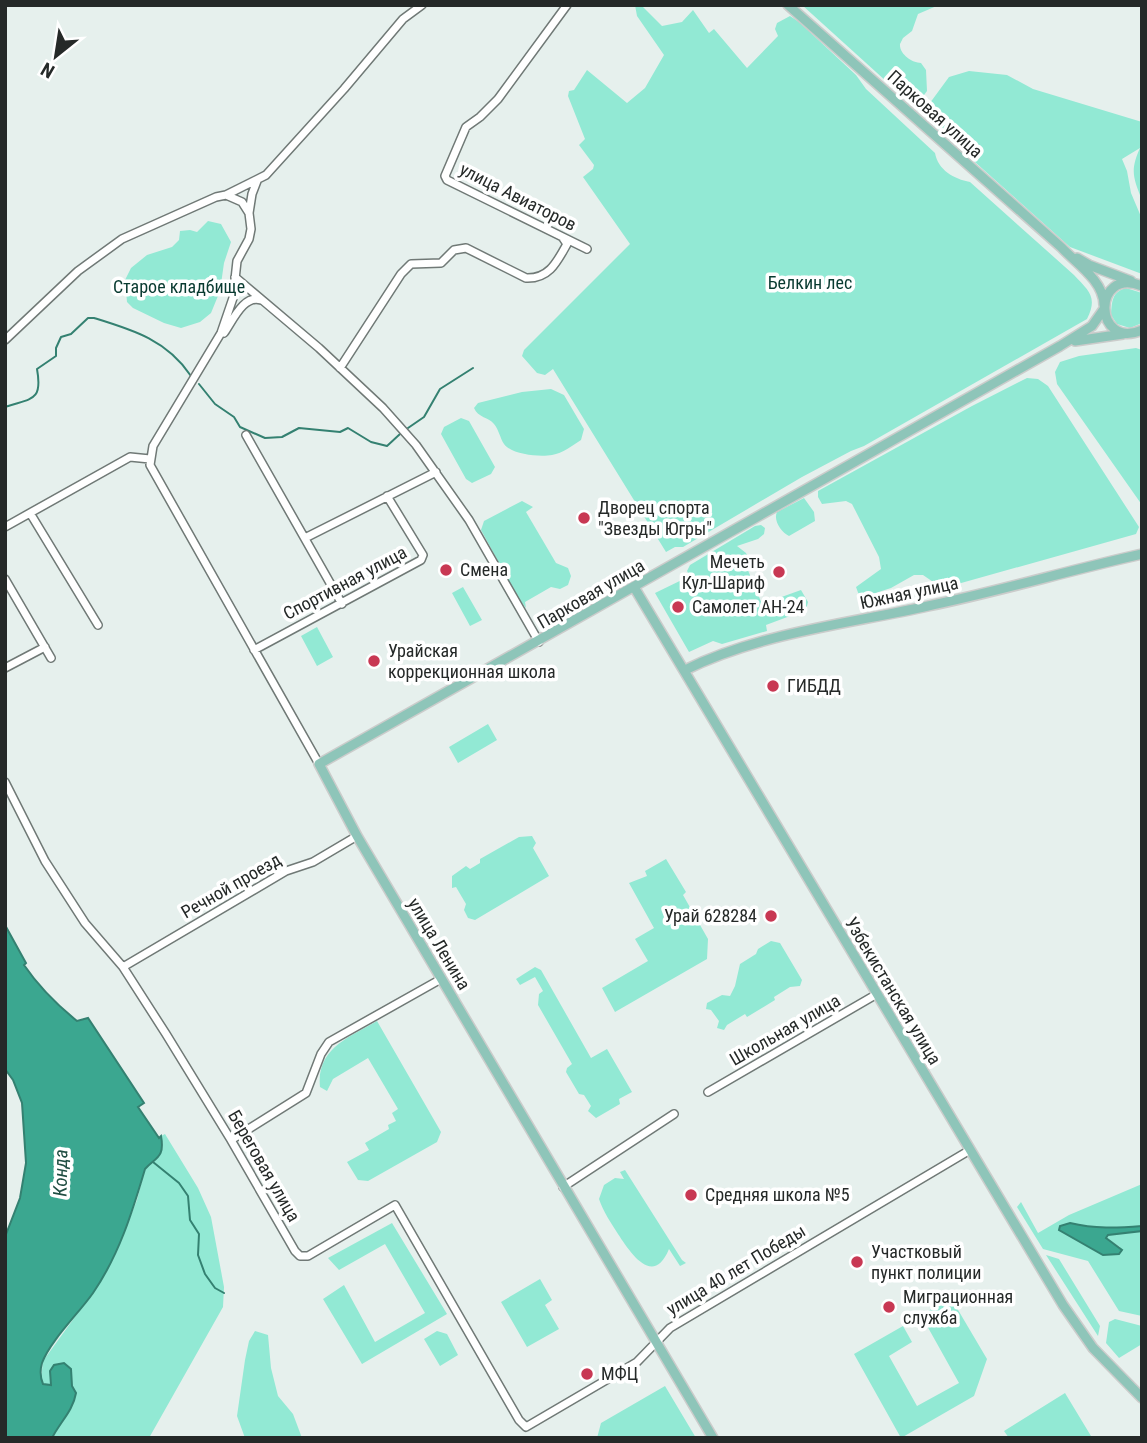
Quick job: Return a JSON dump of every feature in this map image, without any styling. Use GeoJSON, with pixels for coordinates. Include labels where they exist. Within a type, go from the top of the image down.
{"type":"FeatureCollection","features":[{"type":"Feature","properties":{"kind":"main road","name":"Парковая улица"},"geometry":{"type":"LineString","coordinates":[[319,764],[1060,346],[1092,326],[1104,307],[1103,294],[1098,285],[1061,247],[788,5]]}},
{"type":"Feature","properties":{"kind":"main road","name":"Парковая улица"},"geometry":{"type":"LineString","coordinates":[[1061,247],[1089,265],[1140,285]]}},
{"type":"Feature","properties":{"kind":"main road"},"geometry":{"type":"LineString","coordinates":[[1136,333],[1120,332],[1110,325],[1104,307],[1109,292],[1118,285],[1129,282],[1140,285]]}},
{"type":"Feature","properties":{"kind":"main road","name":"Парковая улица"},"geometry":{"type":"LineString","coordinates":[[1060,346],[1085,338],[1136,333]]}},
{"type":"Feature","properties":{"kind":"main road","name":"Южная улица"},"geometry":{"type":"LineString","coordinates":[[685,670],[716,657],[820,627],[933,606],[1142,554]]}},
{"type":"Feature","properties":{"kind":"main road","name":"Узбекистанская улица"},"geometry":{"type":"LineString","coordinates":[[634,587],[1084,1336],[1142,1398]]}},
{"type":"Feature","properties":{"kind":"main road","name":"улица Ленина"},"geometry":{"type":"LineString","coordinates":[[319,764],[357,836],[713,1438]]}},
{"type":"Feature","properties":{"kind":"street"},"geometry":{"type":"LineString","coordinates":[[5,340],[78,271],[122,239],[200,202],[226,195],[266,175],[403,19],[422,5]]}},
{"type":"Feature","properties":{"kind":"street","name":"улица Авиаторов"},"geometry":{"type":"LineString","coordinates":[[567,5],[498,99],[466,127],[447,171],[447,180],[587,249]]}},
{"type":"Feature","properties":{"kind":"street"},"geometry":{"type":"LineString","coordinates":[[218,342],[233,298],[237,261],[249,239],[251,194],[257,180]]}},
{"type":"Feature","properties":{"kind":"street"},"geometry":{"type":"LineString","coordinates":[[226,195],[242,202],[249,213]]}},
{"type":"Feature","properties":{"kind":"street"},"geometry":{"type":"LineString","coordinates":[[340,368],[401,274],[411,264],[438,264],[454,250],[466,247],[526,278],[533,279],[542,277],[555,265],[567,244],[563,238]]}},
{"type":"Feature","properties":{"kind":"street"},"geometry":{"type":"LineString","coordinates":[[235,277],[340,368],[401,428],[469,520],[538,642]]}},
{"type":"Feature","properties":{"kind":"street"},"geometry":{"type":"LineString","coordinates":[[5,527],[130,457],[150,459],[153,446],[247,300],[262,300]]}},
{"type":"Feature","properties":{"kind":"street"},"geometry":{"type":"LineString","coordinates":[[246,435],[342,604]]}},
{"type":"Feature","properties":{"kind":"street","name":"улица Ленина"},"geometry":{"type":"LineString","coordinates":[[150,459],[157,479],[319,764]]}},
{"type":"Feature","properties":{"kind":"street"},"geometry":{"type":"LineString","coordinates":[[305,538],[436,472]]}},
{"type":"Feature","properties":{"kind":"street","name":"Спортивная улица"},"geometry":{"type":"LineString","coordinates":[[254,650],[423,558],[387,496]]}},
{"type":"Feature","properties":{"kind":"street"},"geometry":{"type":"LineString","coordinates":[[30,513],[98,625]]}},
{"type":"Feature","properties":{"kind":"street"},"geometry":{"type":"LineString","coordinates":[[5,579],[51,658]]}},
{"type":"Feature","properties":{"kind":"street"},"geometry":{"type":"LineString","coordinates":[[5,668],[45,647]]}},
{"type":"Feature","properties":{"kind":"street","name":"Береговая улица"},"geometry":{"type":"LineString","coordinates":[[5,782],[45,861],[85,923],[123,967],[231,1140],[295,1251],[300,1256],[308,1256],[395,1205],[519,1420],[526,1427]]}},
{"type":"Feature","properties":{"kind":"street","name":"Речной проезд"},"geometry":{"type":"LineString","coordinates":[[123,967],[286,871],[313,862],[357,836]]}},
{"type":"Feature","properties":{"kind":"street"},"geometry":{"type":"LineString","coordinates":[[231,1140],[306,1093],[321,1054],[329,1042],[441,979]]}},
{"type":"Feature","properties":{"kind":"street","name":"Школьная улица"},"geometry":{"type":"LineString","coordinates":[[708,1092],[877,994]]}},
{"type":"Feature","properties":{"kind":"street"},"geometry":{"type":"LineString","coordinates":[[563,1186],[674,1114]]}},
{"type":"Feature","properties":{"kind":"street","name":"улица 40 лет Победы"},"geometry":{"type":"LineString","coordinates":[[526,1427],[637,1362],[674,1325],[970,1150]]}},
{"type":"Feature","properties":{"kind":"green space","name":"Белкин лес"},"geometry":{"type":"Polygon","coordinates":[[[635,5],[641,5],[662,26],[682,22],[693,10],[709,33],[714,29],[747,68],[778,36],[775,29],[777,23],[790,16],[799,22],[935,153],[943,169],[958,179],[970,182],[1074,275],[1092,300],[1087,319],[864,446],[802,477],[683,547],[675,547],[666,552],[553,369],[545,375],[537,373],[522,356],[524,350],[630,244],[583,177],[594,165],[579,145],[585,139],[568,96],[569,91],[574,90],[587,70],[627,103],[645,88],[664,55],[637,16],[635,5]]]}},
{"type":"Feature","properties":{"kind":"green space"},"geometry":{"type":"Polygon","coordinates":[[[802,5],[939,5],[918,14],[912,31],[900,44],[900,48],[910,60],[921,63],[926,70],[927,91],[918,103],[908,101],[802,5]]]}},
{"type":"Feature","properties":{"kind":"green space"},"geometry":{"type":"Polygon","coordinates":[[[969,71],[1007,75],[1033,89],[1142,122],[1142,200],[1134,174],[1140,148],[1122,159],[1131,193],[1142,219],[1142,274],[1070,247],[929,121],[927,107],[949,77],[969,71]]]}},
{"type":"Feature","properties":{"kind":"green space","name":"Старое кладбище"},"geometry":{"type":"Polygon","coordinates":[[[208,221],[221,224],[231,242],[224,263],[220,291],[211,313],[200,322],[181,328],[133,308],[127,302],[125,280],[131,268],[147,255],[172,247],[179,240],[180,231],[197,232],[208,221]]]}},
{"type":"Feature","properties":{"kind":"green space"},"geometry":{"type":"Polygon","coordinates":[[[1126,288],[1142,293],[1142,323],[1130,328],[1117,324],[1111,315],[1115,295],[1126,288]]]}},
{"type":"Feature","properties":{"kind":"green space"},"geometry":{"type":"Polygon","coordinates":[[[1136,348],[1142,350],[1142,505],[1057,384],[1055,372],[1060,362],[1079,356],[1136,348]]]}},
{"type":"Feature","properties":{"kind":"green space"},"geometry":{"type":"Polygon","coordinates":[[[1027,378],[1038,379],[1048,386],[1139,527],[1136,534],[947,587],[939,586],[923,575],[914,575],[891,588],[860,598],[856,587],[881,569],[879,557],[852,504],[846,501],[822,504],[818,491],[1027,378]]]}},
{"type":"Feature","properties":{"kind":"green space"},"geometry":{"type":"Polygon","coordinates":[[[551,389],[564,395],[584,429],[581,440],[556,454],[541,456],[513,451],[503,442],[494,424],[478,414],[474,408],[478,403],[522,392],[551,389]]]}},
{"type":"Feature","properties":{"kind":"green space"},"geometry":{"type":"Polygon","coordinates":[[[461,418],[469,421],[495,467],[491,474],[472,483],[466,479],[441,434],[444,427],[461,418]]]}},
{"type":"Feature","properties":{"kind":"green space"},"geometry":{"type":"Polygon","coordinates":[[[804,498],[814,512],[815,521],[789,536],[778,526],[777,512],[804,498]]]}},
{"type":"Feature","properties":{"kind":"green space"},"geometry":{"type":"Polygon","coordinates":[[[522,501],[533,507],[526,512],[556,563],[568,568],[571,576],[568,585],[560,589],[551,587],[525,602],[526,608],[481,530],[484,521],[522,501]]]}},
{"type":"Feature","properties":{"kind":"green space"},"geometry":{"type":"Polygon","coordinates":[[[761,525],[765,528],[764,534],[758,539],[737,546],[746,553],[750,562],[747,568],[762,604],[801,590],[808,602],[806,610],[766,625],[767,631],[722,644],[713,641],[689,652],[655,593],[690,576],[687,571],[690,565],[761,525]]]}},
{"type":"Feature","properties":{"kind":"green space"},"geometry":{"type":"Polygon","coordinates":[[[463,587],[482,620],[470,626],[452,593],[463,587]]]}},
{"type":"Feature","properties":{"kind":"green space"},"geometry":{"type":"Polygon","coordinates":[[[317,627],[333,657],[317,666],[301,636],[317,627]]]}},
{"type":"Feature","properties":{"kind":"green space"},"geometry":{"type":"Polygon","coordinates":[[[488,724],[497,740],[458,763],[449,747],[488,724]]]}},
{"type":"Feature","properties":{"kind":"green space"},"geometry":{"type":"Polygon","coordinates":[[[532,836],[536,843],[533,848],[549,876],[475,920],[468,918],[464,910],[466,904],[456,887],[452,888],[452,876],[466,866],[470,869],[480,863],[480,859],[519,837],[532,836]]]}},
{"type":"Feature","properties":{"kind":"green space"},"geometry":{"type":"Polygon","coordinates":[[[666,859],[686,892],[683,895],[708,939],[707,959],[615,1012],[602,988],[648,961],[635,939],[654,928],[629,883],[647,876],[645,871],[666,859]]]}},
{"type":"Feature","properties":{"kind":"green space"},"geometry":{"type":"Polygon","coordinates":[[[771,941],[780,943],[802,980],[800,986],[790,987],[774,997],[775,1000],[747,1017],[745,1014],[727,1025],[724,1030],[717,1028],[719,1021],[711,1010],[706,1009],[707,1003],[722,995],[730,996],[740,964],[771,941]]]}},
{"type":"Feature","properties":{"kind":"green space"},"geometry":{"type":"Polygon","coordinates":[[[535,967],[541,970],[591,1058],[607,1049],[632,1092],[619,1099],[620,1104],[596,1118],[588,1111],[591,1106],[584,1095],[579,1094],[566,1072],[572,1064],[538,1005],[539,994],[543,991],[535,977],[520,985],[516,979],[535,967]]]}},
{"type":"Feature","properties":{"kind":"green space"},"geometry":{"type":"Polygon","coordinates":[[[377,1021],[441,1132],[437,1142],[368,1181],[358,1180],[347,1162],[369,1150],[365,1143],[389,1129],[388,1125],[396,1121],[392,1113],[398,1109],[368,1058],[333,1079],[327,1091],[320,1087],[320,1074],[323,1062],[337,1045],[377,1021]]]}},
{"type":"Feature","properties":{"kind":"green space"},"geometry":{"type":"Polygon","coordinates":[[[165,1134],[198,1188],[211,1217],[224,1287],[223,1307],[149,1438],[52,1438],[72,1405],[76,1393],[72,1387],[71,1369],[51,1377],[52,1385],[43,1384],[43,1361],[93,1292],[116,1253],[137,1200],[145,1169],[163,1145],[161,1136],[165,1134]]]}},
{"type":"Feature","properties":{"kind":"green space"},"geometry":{"type":"Polygon","coordinates":[[[625,1170],[686,1263],[680,1266],[669,1249],[656,1266],[649,1266],[635,1257],[618,1234],[599,1199],[604,1185],[615,1178],[624,1179],[620,1172],[625,1170]]]}},
{"type":"Feature","properties":{"kind":"green space"},"geometry":{"type":"Polygon","coordinates":[[[1142,1184],[1142,1226],[1099,1229],[1075,1224],[1059,1230],[1103,1255],[1119,1254],[1120,1247],[1106,1238],[1108,1234],[1142,1231],[1142,1316],[1119,1311],[1088,1261],[1043,1249],[1017,1207],[1021,1202],[1038,1233],[1069,1215],[1142,1184]]]}},
{"type":"Feature","properties":{"kind":"green space"},"geometry":{"type":"Polygon","coordinates":[[[392,1223],[447,1314],[362,1364],[323,1299],[344,1285],[375,1342],[425,1313],[385,1244],[339,1270],[328,1258],[392,1223]]]}},
{"type":"Feature","properties":{"kind":"green space"},"geometry":{"type":"Polygon","coordinates":[[[1046,1255],[1059,1259],[1100,1326],[1098,1336],[1046,1255]]]}},
{"type":"Feature","properties":{"kind":"green space"},"geometry":{"type":"Polygon","coordinates":[[[540,1279],[552,1300],[545,1305],[559,1329],[527,1347],[501,1302],[540,1279]]]}},
{"type":"Feature","properties":{"kind":"green space"},"geometry":{"type":"Polygon","coordinates":[[[951,1298],[987,1359],[974,1396],[901,1438],[854,1354],[903,1326],[912,1342],[889,1356],[917,1406],[959,1383],[921,1315],[951,1298]]]}},
{"type":"Feature","properties":{"kind":"green space"},"geometry":{"type":"Polygon","coordinates":[[[1115,1319],[1142,1326],[1142,1344],[1119,1358],[1106,1343],[1109,1322],[1115,1319]]]}},
{"type":"Feature","properties":{"kind":"green space"},"geometry":{"type":"Polygon","coordinates":[[[255,1331],[268,1335],[271,1368],[278,1396],[293,1414],[302,1438],[245,1438],[237,1416],[249,1341],[255,1331]]]}},
{"type":"Feature","properties":{"kind":"green space"},"geometry":{"type":"Polygon","coordinates":[[[437,1331],[447,1334],[458,1355],[440,1366],[424,1339],[437,1331]]]}},
{"type":"Feature","properties":{"kind":"green space"},"geometry":{"type":"Polygon","coordinates":[[[665,1386],[696,1438],[597,1438],[601,1423],[665,1386]]]}},
{"type":"Feature","properties":{"kind":"green space"},"geometry":{"type":"Polygon","coordinates":[[[1065,1393],[1091,1436],[1088,1438],[1009,1438],[1004,1431],[1065,1393]]]}},
{"type":"Feature","properties":{"kind":"water","name":"Конда"},"geometry":{"type":"Polygon","coordinates":[[[5,925],[26,963],[24,965],[42,988],[77,1021],[88,1018],[144,1103],[138,1107],[159,1138],[161,1136],[162,1143],[161,1153],[145,1169],[130,1218],[102,1279],[58,1336],[42,1363],[43,1384],[51,1385],[50,1371],[54,1365],[64,1363],[71,1369],[72,1386],[76,1393],[69,1411],[52,1438],[5,1438],[5,1237],[20,1198],[26,1163],[22,1103],[13,1080],[5,1069],[5,925]]]}},
{"type":"Feature","properties":{"kind":"water"},"geometry":{"type":"Polygon","coordinates":[[[1070,1223],[1106,1228],[1142,1226],[1142,1231],[1108,1235],[1106,1238],[1122,1250],[1119,1254],[1103,1255],[1059,1230],[1060,1226],[1070,1223]]]}},
{"type":"Feature","properties":{"kind":"waterway"},"geometry":{"type":"LineString","coordinates":[[5,407],[33,397],[38,388],[37,369],[56,356],[61,337],[71,334],[88,318],[122,327],[148,338],[171,353],[191,376]]}},
{"type":"Feature","properties":{"kind":"waterway"},"geometry":{"type":"LineString","coordinates":[[408,428],[424,417],[440,389],[473,368]]}},
{"type":"Feature","properties":{"kind":"waterway"},"geometry":{"type":"LineString","coordinates":[[199,384],[215,404],[234,417],[240,427],[265,438],[282,437],[299,428],[340,432],[348,428],[371,442],[387,446],[400,434]]}},
{"type":"Feature","properties":{"kind":"waterway"},"geometry":{"type":"LineString","coordinates":[[153,1162],[179,1183],[188,1196],[190,1220],[199,1234],[198,1255],[205,1274],[215,1288],[224,1293]]}},
{"type":"Feature","properties":{"kind":"place","name":"Дворец спорта \"Звезды Югры\""},"geometry":{"type":"Point","coordinates":[584,518]}},
{"type":"Feature","properties":{"kind":"place","name":"Смена"},"geometry":{"type":"Point","coordinates":[446,570]}},
{"type":"Feature","properties":{"kind":"place","name":"Мечеть Кул-Шариф"},"geometry":{"type":"Point","coordinates":[779,572]}},
{"type":"Feature","properties":{"kind":"place","name":"Самолет АН-24"},"geometry":{"type":"Point","coordinates":[678,607]}},
{"type":"Feature","properties":{"kind":"place","name":"Урайская коррекционная школа"},"geometry":{"type":"Point","coordinates":[374,661]}},
{"type":"Feature","properties":{"kind":"place","name":"ГИБДД"},"geometry":{"type":"Point","coordinates":[773,686]}},
{"type":"Feature","properties":{"kind":"place","name":"Урай 628284"},"geometry":{"type":"Point","coordinates":[771,916]}},
{"type":"Feature","properties":{"kind":"place","name":"Средняя школа №5"},"geometry":{"type":"Point","coordinates":[691,1195]}},
{"type":"Feature","properties":{"kind":"place","name":"Участковый пункт полиции"},"geometry":{"type":"Point","coordinates":[857,1262]}},
{"type":"Feature","properties":{"kind":"place","name":"Миграционная служба"},"geometry":{"type":"Point","coordinates":[889,1307]}},
{"type":"Feature","properties":{"kind":"place","name":"МФЦ"},"geometry":{"type":"Point","coordinates":[587,1374]}}]}
